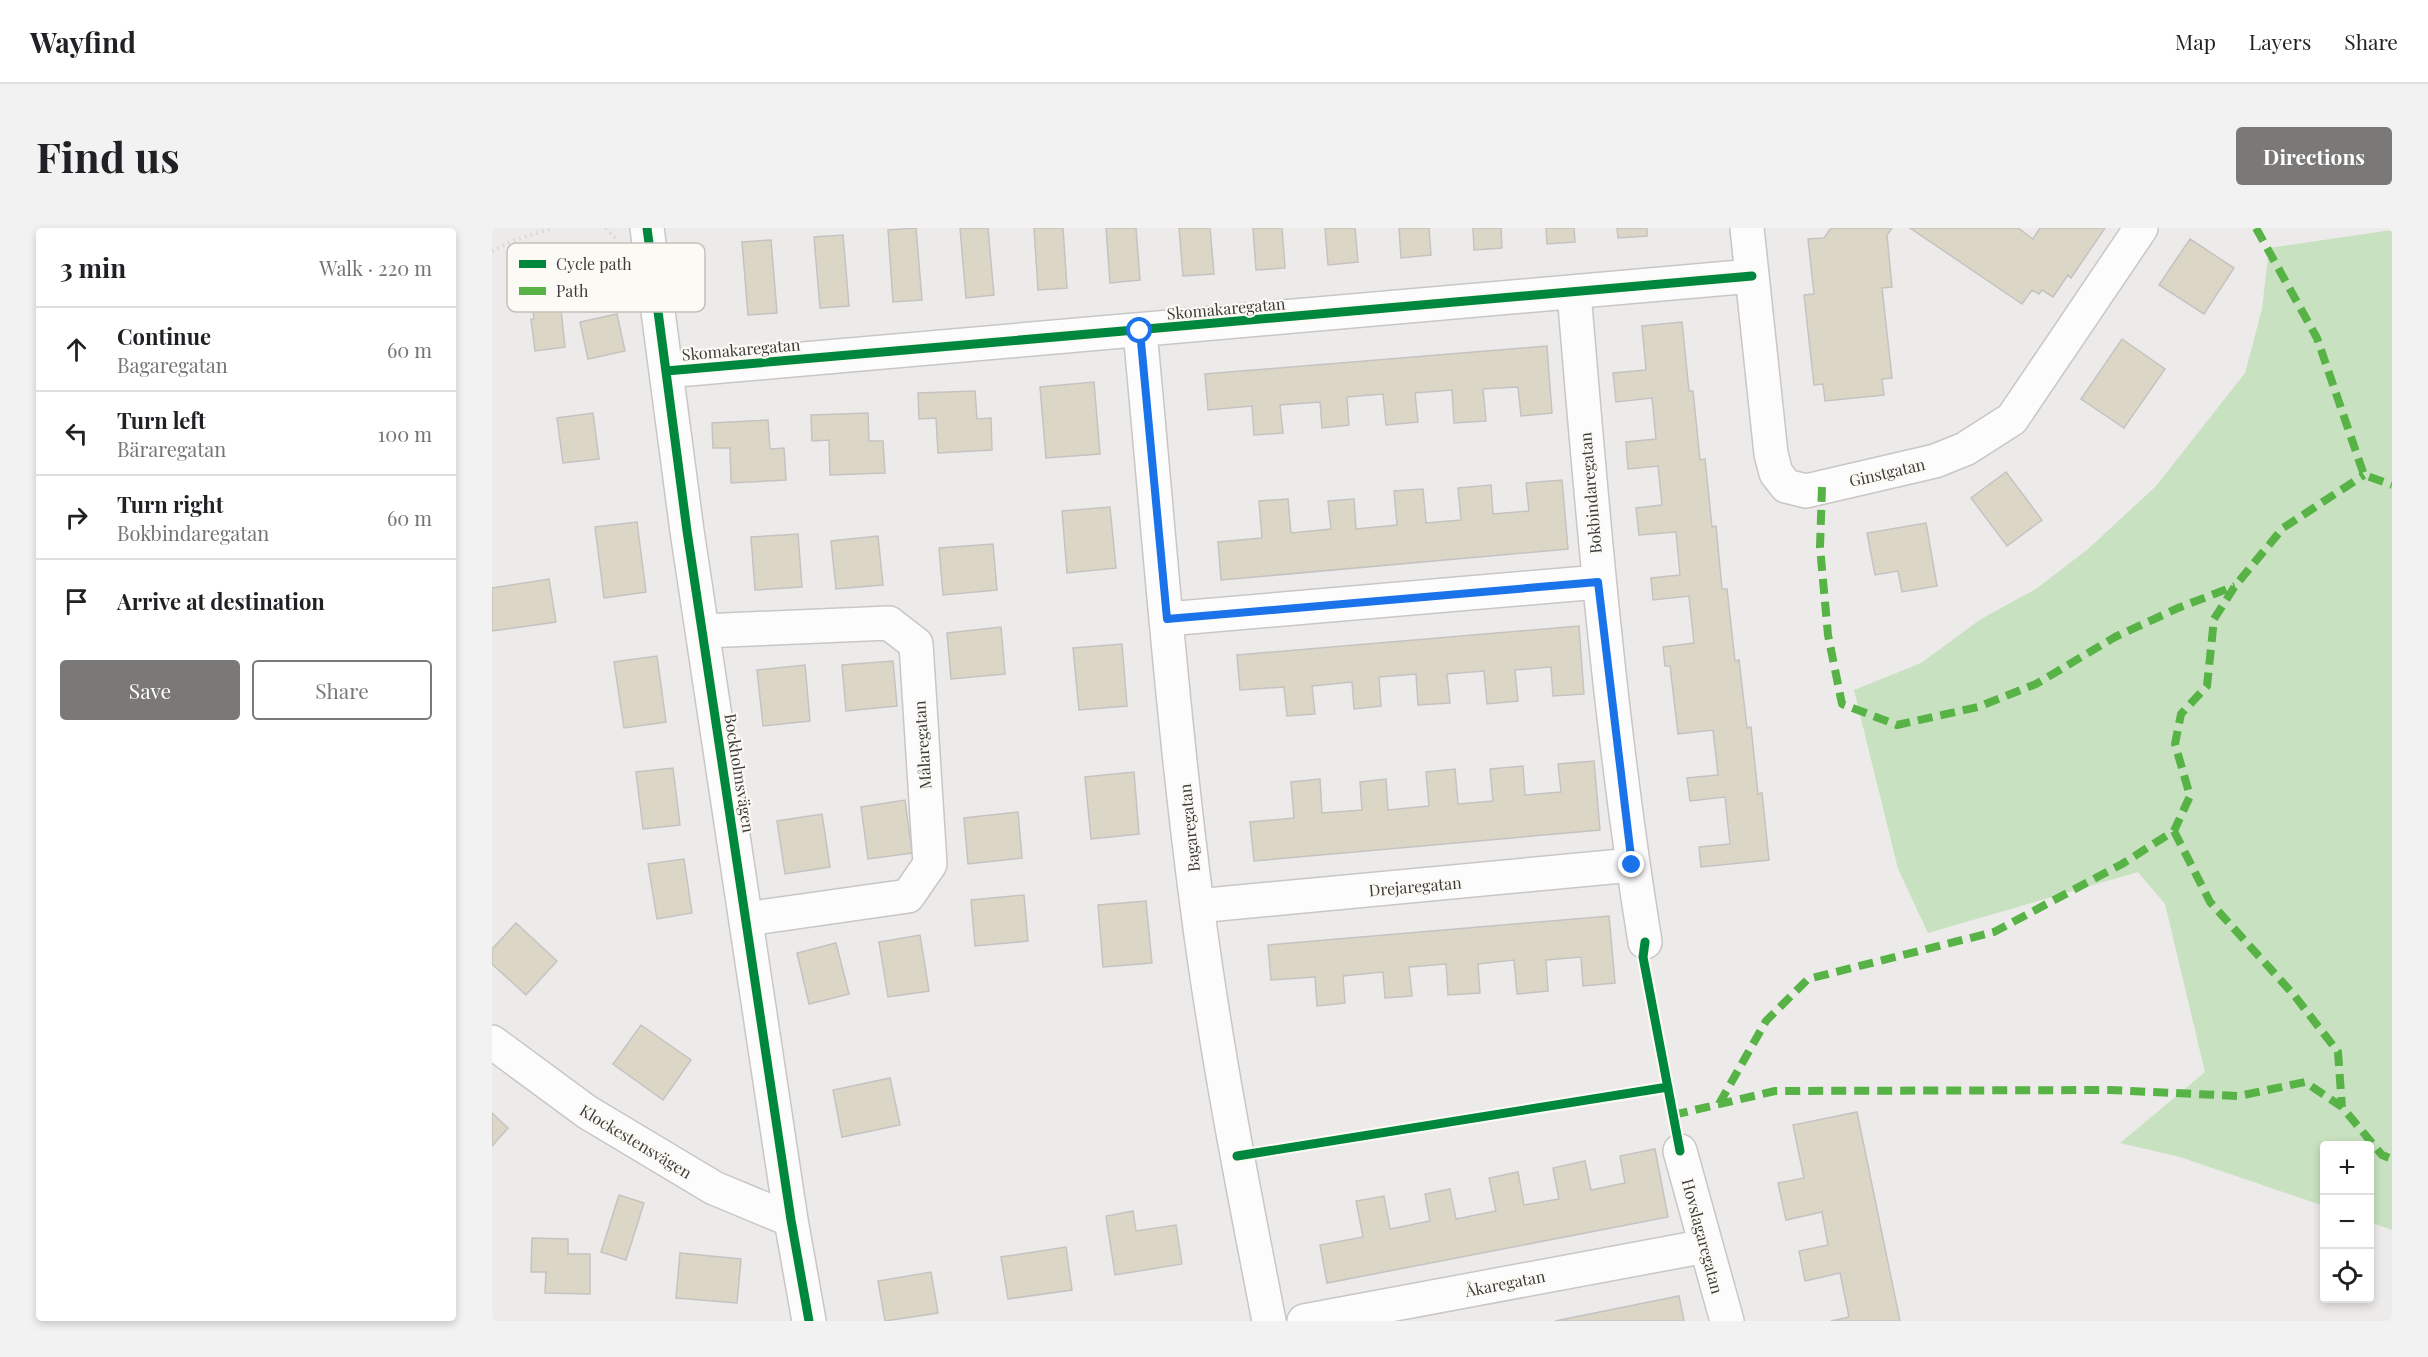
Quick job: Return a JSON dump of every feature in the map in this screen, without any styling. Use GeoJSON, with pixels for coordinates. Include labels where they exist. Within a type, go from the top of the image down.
{"type":"FeatureCollection","features":[{"type":"Feature","properties":{"kind":"street","name":"Bockholmsvägen"},"geometry":{"type":"LineString","coordinates":[[647,228],[649,243]]}},
{"type":"Feature","properties":{"kind":"street","name":"Ginstgatan"},"geometry":{"type":"LineString","coordinates":[[1747,228],[1771,454],[1776,473],[1786,486],[1806,490],[1935,461],[1965,449],[2012,419],[2141,228]]}},
{"type":"Feature","properties":{"kind":"street","name":"Skomakaregatan"},"geometry":{"type":"LineString","coordinates":[[666,371],[1752,276]]}},
{"type":"Feature","properties":{"kind":"street","name":"Bokbindaregatan"},"geometry":{"type":"LineString","coordinates":[[1574,292],[1598,582],[1632,865],[1645,942]]}},
{"type":"Feature","properties":{"kind":"street","name":"Bockholmsvägen"},"geometry":{"type":"LineString","coordinates":[[658,312],[687,531],[791,1220],[809,1321]]}},
{"type":"Feature","properties":{"kind":"street","name":"Bagaregatan"},"geometry":{"type":"LineString","coordinates":[[1140,331],[1197,906],[1237,1156],[1269,1321]]}},
{"type":"Feature","properties":{"kind":"street"},"geometry":{"type":"LineString","coordinates":[[1167,619],[1598,582]]}},
{"type":"Feature","properties":{"kind":"street","name":"Målaregatan"},"geometry":{"type":"LineString","coordinates":[[703,631],[889,623],[915,644],[930,864],[909,896],[746,919]]}},
{"type":"Feature","properties":{"kind":"street","name":"Drejaregatan"},"geometry":{"type":"LineString","coordinates":[[1197,906],[1632,865]]}},
{"type":"Feature","properties":{"kind":"street","name":"Klockestensvägen"},"geometry":{"type":"LineString","coordinates":[[492,1042],[587,1112],[704,1182],[791,1220]]}},
{"type":"Feature","properties":{"kind":"street","name":"Hovslagaregatan"},"geometry":{"type":"LineString","coordinates":[[1680,1150],[1726,1321]]}},
{"type":"Feature","properties":{"kind":"street","name":"Åkaregatan"},"geometry":{"type":"LineString","coordinates":[[1304,1321],[1706,1246]]}},
{"type":"Feature","properties":{"kind":"path"},"geometry":{"type":"LineString","coordinates":[[508,243],[553,228]]}},
{"type":"Feature","properties":{"kind":"path"},"geometry":{"type":"LineString","coordinates":[[492,251],[507,244]]}},
{"type":"Feature","properties":{"kind":"green space"},"geometry":{"type":"Polygon","coordinates":[[[2392,230],[2392,1230],[2374,1223],[2374,1141],[2320,1141],[2320,1205],[2180,1157],[2120,1143],[2205,1072],[2165,904],[2138,872],[1928,933],[1898,869],[1854,690],[1921,663],[1981,619],[2036,589],[2088,549],[2156,486],[2245,373],[2262,309],[2269,248],[2392,230]]]}},
{"type":"Feature","properties":{"kind":"building"},"geometry":{"type":"Polygon","coordinates":[[[916,228],[922,300],[893,302],[888,230],[916,228]]]}},
{"type":"Feature","properties":{"kind":"building"},"geometry":{"type":"Polygon","coordinates":[[[960,228],[988,228],[994,295],[966,298],[960,228]]]}},
{"type":"Feature","properties":{"kind":"building"},"geometry":{"type":"Polygon","coordinates":[[[1034,228],[1063,228],[1067,288],[1038,290],[1034,228]]]}},
{"type":"Feature","properties":{"kind":"building"},"geometry":{"type":"Polygon","coordinates":[[[1106,228],[1136,228],[1140,280],[1110,283],[1106,228]]]}},
{"type":"Feature","properties":{"kind":"building"},"geometry":{"type":"Polygon","coordinates":[[[1179,228],[1210,228],[1214,274],[1183,276],[1179,228]]]}},
{"type":"Feature","properties":{"kind":"building"},"geometry":{"type":"Polygon","coordinates":[[[1253,228],[1282,228],[1285,268],[1256,270],[1253,228]]]}},
{"type":"Feature","properties":{"kind":"building"},"geometry":{"type":"Polygon","coordinates":[[[1325,228],[1355,228],[1358,262],[1328,265],[1325,228]]]}},
{"type":"Feature","properties":{"kind":"building"},"geometry":{"type":"Polygon","coordinates":[[[1399,228],[1429,228],[1431,255],[1401,258],[1399,228]]]}},
{"type":"Feature","properties":{"kind":"building"},"geometry":{"type":"Polygon","coordinates":[[[1473,228],[1501,228],[1502,248],[1474,250],[1473,228]]]}},
{"type":"Feature","properties":{"kind":"building"},"geometry":{"type":"Polygon","coordinates":[[[1546,228],[1574,228],[1575,242],[1547,244],[1546,228]]]}},
{"type":"Feature","properties":{"kind":"building"},"geometry":{"type":"Polygon","coordinates":[[[1617,228],[1647,228],[1647,236],[1618,238],[1617,228]]]}},
{"type":"Feature","properties":{"kind":"building"},"geometry":{"type":"Polygon","coordinates":[[[1831,228],[1892,228],[1887,235],[1892,287],[1882,288],[1892,378],[1882,379],[1884,395],[1825,401],[1823,384],[1814,385],[1804,295],[1814,294],[1808,239],[1824,238],[1831,228]]]}},
{"type":"Feature","properties":{"kind":"building"},"geometry":{"type":"Polygon","coordinates":[[[1910,228],[2018,228],[2033,239],[2040,228],[2105,228],[2071,278],[2068,275],[2053,297],[2042,290],[2039,294],[2032,290],[2022,304],[1910,228]]]}},
{"type":"Feature","properties":{"kind":"building"},"geometry":{"type":"Polygon","coordinates":[[[843,235],[849,306],[820,308],[814,237],[843,235]]]}},
{"type":"Feature","properties":{"kind":"building"},"geometry":{"type":"Polygon","coordinates":[[[2190,239],[2234,268],[2204,314],[2159,285],[2190,239]]]}},
{"type":"Feature","properties":{"kind":"building"},"geometry":{"type":"Polygon","coordinates":[[[771,240],[777,313],[748,315],[742,242],[771,240]]]}},
{"type":"Feature","properties":{"kind":"building"},"geometry":{"type":"Polygon","coordinates":[[[533,312],[561,312],[565,347],[535,351],[531,319],[534,319],[533,312]]]}},
{"type":"Feature","properties":{"kind":"building"},"geometry":{"type":"Polygon","coordinates":[[[617,314],[625,351],[588,359],[580,322],[617,314]]]}},
{"type":"Feature","properties":{"kind":"building"},"geometry":{"type":"Polygon","coordinates":[[[1682,322],[1689,391],[1693,391],[1700,460],[1705,459],[1712,527],[1716,526],[1722,589],[1727,589],[1735,661],[1739,660],[1747,728],[1751,727],[1758,794],[1762,793],[1769,860],[1701,867],[1699,847],[1730,844],[1725,797],[1690,801],[1687,778],[1718,775],[1713,730],[1678,734],[1670,666],[1665,666],[1663,647],[1694,643],[1689,596],[1653,600],[1651,578],[1680,575],[1676,532],[1639,535],[1636,508],[1662,505],[1658,466],[1628,469],[1626,442],[1656,439],[1652,398],[1616,402],[1613,373],[1646,370],[1642,326],[1682,322]]]}},
{"type":"Feature","properties":{"kind":"building"},"geometry":{"type":"Polygon","coordinates":[[[2122,339],[2165,369],[2124,428],[2081,399],[2122,339]]]}},
{"type":"Feature","properties":{"kind":"building"},"geometry":{"type":"Polygon","coordinates":[[[1547,346],[1552,413],[1521,416],[1518,387],[1483,389],[1486,421],[1454,423],[1452,390],[1415,393],[1418,422],[1386,425],[1383,394],[1347,397],[1349,425],[1322,428],[1320,402],[1280,405],[1283,433],[1254,435],[1252,406],[1208,410],[1205,374],[1547,346]]]}},
{"type":"Feature","properties":{"kind":"building"},"geometry":{"type":"Polygon","coordinates":[[[1094,382],[1100,454],[1046,458],[1040,387],[1094,382]]]}},
{"type":"Feature","properties":{"kind":"building"},"geometry":{"type":"Polygon","coordinates":[[[975,391],[977,419],[991,418],[992,450],[938,453],[936,418],[919,419],[918,393],[975,391]]]}},
{"type":"Feature","properties":{"kind":"building"},"geometry":{"type":"Polygon","coordinates":[[[593,413],[599,459],[563,463],[557,418],[593,413]]]}},
{"type":"Feature","properties":{"kind":"building"},"geometry":{"type":"Polygon","coordinates":[[[868,413],[869,441],[883,441],[885,473],[830,475],[829,440],[812,441],[811,415],[868,413]]]}},
{"type":"Feature","properties":{"kind":"building"},"geometry":{"type":"Polygon","coordinates":[[[768,420],[770,449],[784,448],[786,480],[731,483],[730,448],[713,448],[712,423],[768,420]]]}},
{"type":"Feature","properties":{"kind":"building"},"geometry":{"type":"Polygon","coordinates":[[[2006,472],[2042,520],[2007,546],[1971,498],[2006,472]]]}},
{"type":"Feature","properties":{"kind":"building"},"geometry":{"type":"Polygon","coordinates":[[[1562,480],[1568,549],[1221,580],[1218,542],[1262,538],[1259,501],[1288,499],[1291,533],[1331,529],[1328,501],[1354,499],[1356,529],[1397,525],[1394,491],[1423,489],[1426,523],[1461,520],[1458,488],[1491,485],[1493,514],[1529,511],[1526,483],[1562,480]]]}},
{"type":"Feature","properties":{"kind":"building"},"geometry":{"type":"Polygon","coordinates":[[[1110,507],[1116,568],[1067,573],[1062,511],[1110,507]]]}},
{"type":"Feature","properties":{"kind":"building"},"geometry":{"type":"Polygon","coordinates":[[[637,522],[646,592],[604,598],[595,527],[637,522]]]}},
{"type":"Feature","properties":{"kind":"building"},"geometry":{"type":"Polygon","coordinates":[[[1926,523],[1937,586],[1902,592],[1898,571],[1875,575],[1867,533],[1926,523]]]}},
{"type":"Feature","properties":{"kind":"building"},"geometry":{"type":"Polygon","coordinates":[[[798,534],[802,587],[755,590],[751,537],[798,534]]]}},
{"type":"Feature","properties":{"kind":"building"},"geometry":{"type":"Polygon","coordinates":[[[878,536],[883,585],[836,589],[831,541],[878,536]]]}},
{"type":"Feature","properties":{"kind":"building"},"geometry":{"type":"Polygon","coordinates":[[[993,544],[997,590],[943,595],[939,548],[993,544]]]}},
{"type":"Feature","properties":{"kind":"building"},"geometry":{"type":"Polygon","coordinates":[[[549,579],[556,622],[492,631],[492,588],[549,579]]]}},
{"type":"Feature","properties":{"kind":"building"},"geometry":{"type":"Polygon","coordinates":[[[1579,626],[1584,694],[1553,696],[1551,667],[1515,670],[1518,701],[1487,704],[1484,671],[1447,674],[1450,703],[1418,705],[1416,674],[1379,677],[1381,706],[1354,709],[1352,682],[1312,686],[1315,714],[1287,716],[1284,687],[1240,690],[1237,655],[1579,626]]]}},
{"type":"Feature","properties":{"kind":"building"},"geometry":{"type":"Polygon","coordinates":[[[1001,627],[1005,674],[951,679],[947,633],[1001,627]]]}},
{"type":"Feature","properties":{"kind":"building"},"geometry":{"type":"Polygon","coordinates":[[[1122,644],[1127,706],[1079,710],[1073,648],[1122,644]]]}},
{"type":"Feature","properties":{"kind":"building"},"geometry":{"type":"Polygon","coordinates":[[[657,656],[666,722],[624,728],[614,662],[657,656]]]}},
{"type":"Feature","properties":{"kind":"building"},"geometry":{"type":"Polygon","coordinates":[[[893,661],[897,706],[846,711],[842,665],[893,661]]]}},
{"type":"Feature","properties":{"kind":"building"},"geometry":{"type":"Polygon","coordinates":[[[805,665],[810,721],[763,726],[757,670],[805,665]]]}},
{"type":"Feature","properties":{"kind":"building"},"geometry":{"type":"Polygon","coordinates":[[[1594,761],[1600,830],[1254,861],[1250,822],[1294,818],[1291,782],[1320,779],[1322,813],[1362,810],[1360,782],[1386,779],[1388,810],[1429,806],[1426,772],[1455,769],[1458,804],[1493,801],[1490,769],[1523,766],[1525,795],[1561,792],[1558,764],[1594,761]]]}},
{"type":"Feature","properties":{"kind":"building"},"geometry":{"type":"Polygon","coordinates":[[[673,768],[680,825],[643,829],[636,772],[673,768]]]}},
{"type":"Feature","properties":{"kind":"building"},"geometry":{"type":"Polygon","coordinates":[[[1134,772],[1139,834],[1091,839],[1085,777],[1134,772]]]}},
{"type":"Feature","properties":{"kind":"building"},"geometry":{"type":"Polygon","coordinates":[[[905,800],[912,853],[868,859],[861,807],[905,800]]]}},
{"type":"Feature","properties":{"kind":"building"},"geometry":{"type":"Polygon","coordinates":[[[1018,812],[1022,858],[968,864],[964,818],[1018,812]]]}},
{"type":"Feature","properties":{"kind":"building"},"geometry":{"type":"Polygon","coordinates":[[[822,814],[830,867],[785,874],[777,821],[822,814]]]}},
{"type":"Feature","properties":{"kind":"building"},"geometry":{"type":"Polygon","coordinates":[[[684,859],[692,913],[657,919],[648,864],[684,859]]]}},
{"type":"Feature","properties":{"kind":"building"},"geometry":{"type":"Polygon","coordinates":[[[1024,895],[1028,941],[975,946],[971,900],[1024,895]]]}},
{"type":"Feature","properties":{"kind":"building"},"geometry":{"type":"Polygon","coordinates":[[[1146,901],[1152,963],[1103,967],[1098,905],[1146,901]]]}},
{"type":"Feature","properties":{"kind":"building"},"geometry":{"type":"Polygon","coordinates":[[[1609,916],[1615,983],[1583,986],[1581,957],[1546,960],[1548,991],[1517,994],[1514,960],[1478,964],[1480,993],[1448,995],[1446,964],[1409,967],[1412,996],[1385,998],[1383,972],[1343,976],[1345,1003],[1317,1006],[1315,977],[1271,980],[1268,945],[1609,916]]]}},
{"type":"Feature","properties":{"kind":"building"},"geometry":{"type":"Polygon","coordinates":[[[516,923],[557,961],[526,995],[492,964],[492,949],[516,923]]]}},
{"type":"Feature","properties":{"kind":"building"},"geometry":{"type":"Polygon","coordinates":[[[920,935],[929,991],[888,997],[879,942],[920,935]]]}},
{"type":"Feature","properties":{"kind":"building"},"geometry":{"type":"Polygon","coordinates":[[[836,943],[849,994],[809,1004],[797,953],[836,943]]]}},
{"type":"Feature","properties":{"kind":"building"},"geometry":{"type":"Polygon","coordinates":[[[641,1025],[691,1060],[663,1100],[613,1064],[641,1025]]]}},
{"type":"Feature","properties":{"kind":"building"},"geometry":{"type":"Polygon","coordinates":[[[890,1078],[900,1125],[842,1137],[833,1090],[890,1078]]]}},
{"type":"Feature","properties":{"kind":"building"},"geometry":{"type":"Polygon","coordinates":[[[1857,1112],[1900,1321],[1831,1321],[1849,1317],[1840,1273],[1805,1281],[1799,1251],[1828,1245],[1822,1212],[1786,1220],[1778,1183],[1804,1178],[1793,1125],[1857,1112]]]}},
{"type":"Feature","properties":{"kind":"building"},"geometry":{"type":"Polygon","coordinates":[[[492,1113],[508,1128],[492,1146],[492,1113]]]}},
{"type":"Feature","properties":{"kind":"building"},"geometry":{"type":"Polygon","coordinates":[[[1655,1149],[1668,1217],[1327,1283],[1320,1245],[1363,1237],[1356,1201],[1384,1196],[1390,1229],[1430,1221],[1425,1194],[1450,1189],[1456,1219],[1496,1211],[1489,1178],[1518,1172],[1524,1205],[1559,1199],[1553,1168],[1585,1161],[1591,1190],[1625,1183],[1620,1156],[1655,1149]]]}},
{"type":"Feature","properties":{"kind":"building"},"geometry":{"type":"Polygon","coordinates":[[[619,1195],[644,1203],[626,1260],[601,1252],[619,1195]]]}},
{"type":"Feature","properties":{"kind":"building"},"geometry":{"type":"Polygon","coordinates":[[[1133,1211],[1136,1231],[1176,1225],[1182,1264],[1115,1275],[1106,1216],[1133,1211]]]}},
{"type":"Feature","properties":{"kind":"building"},"geometry":{"type":"Polygon","coordinates":[[[532,1238],[568,1239],[568,1254],[590,1254],[590,1294],[545,1293],[546,1272],[531,1272],[532,1238]]]}},
{"type":"Feature","properties":{"kind":"building"},"geometry":{"type":"Polygon","coordinates":[[[1066,1247],[1072,1290],[1008,1299],[1001,1257],[1066,1247]]]}},
{"type":"Feature","properties":{"kind":"building"},"geometry":{"type":"Polygon","coordinates":[[[680,1253],[741,1259],[737,1303],[676,1298],[680,1253]]]}},
{"type":"Feature","properties":{"kind":"building"},"geometry":{"type":"Polygon","coordinates":[[[931,1272],[938,1313],[885,1321],[878,1281],[931,1272]]]}},
{"type":"Feature","properties":{"kind":"building"},"geometry":{"type":"Polygon","coordinates":[[[1679,1296],[1684,1321],[1555,1321],[1679,1296]]]}},
{"type":"Feature","properties":{"kind":"marked path"},"geometry":{"type":"LineString","coordinates":[[2256,228],[2317,338],[2364,475],[2392,485]]}},
{"type":"Feature","properties":{"kind":"marked path"},"geometry":{"type":"LineString","coordinates":[[1719,1104],[1766,1021],[1808,979],[1994,932],[2122,864],[2174,831],[2190,796],[2175,744],[2181,714],[2207,686],[2214,619],[2235,586],[2283,528],[2364,475]]}},
{"type":"Feature","properties":{"kind":"marked path"},"geometry":{"type":"LineString","coordinates":[[1822,487],[1820,547],[1828,635],[1842,704],[1897,725],[1978,707],[2036,684],[2115,637],[2178,608],[2235,586]]}},
{"type":"Feature","properties":{"kind":"marked path"},"geometry":{"type":"LineString","coordinates":[[2174,831],[2210,902],[2294,995],[2338,1052],[2342,1107]]}},
{"type":"Feature","properties":{"kind":"marked path"},"geometry":{"type":"LineString","coordinates":[[1673,1115],[1775,1091],[2110,1090],[2239,1096],[2305,1082],[2342,1107],[2382,1155],[2392,1159]]}},
{"type":"Feature","properties":{"kind":"cycle path"},"geometry":{"type":"LineString","coordinates":[[647,228],[649,243]]}},
{"type":"Feature","properties":{"kind":"cycle path"},"geometry":{"type":"LineString","coordinates":[[666,371],[1752,276]]}},
{"type":"Feature","properties":{"kind":"cycle path"},"geometry":{"type":"LineString","coordinates":[[658,312],[687,531],[791,1220],[809,1321]]}},
{"type":"Feature","properties":{"kind":"cycle path"},"geometry":{"type":"LineString","coordinates":[[1645,942],[1643,957],[1680,1151]]}},
{"type":"Feature","properties":{"kind":"cycle path"},"geometry":{"type":"LineString","coordinates":[[1237,1156],[1668,1087]]}},
{"type":"Feature","properties":{"kind":"route"},"geometry":{"type":"LineString","coordinates":[[1140,331],[1167,619],[1598,582],[1632,865]]}}]}
